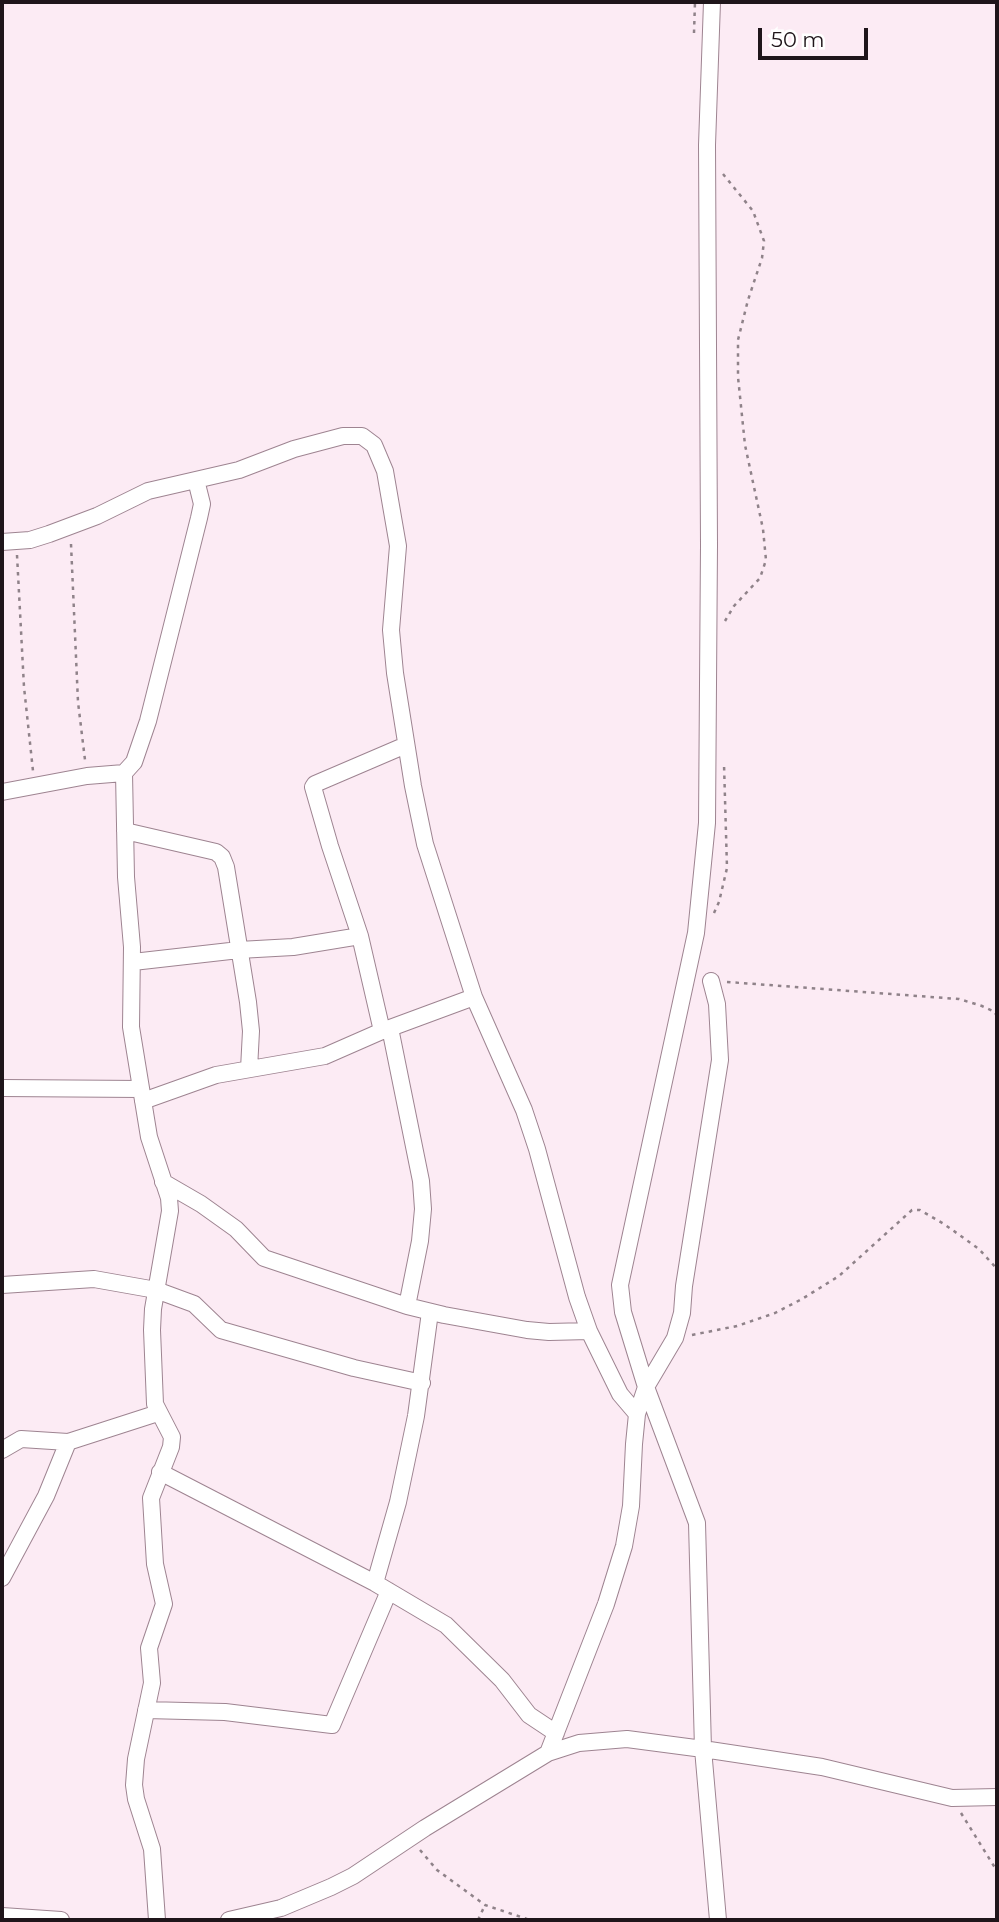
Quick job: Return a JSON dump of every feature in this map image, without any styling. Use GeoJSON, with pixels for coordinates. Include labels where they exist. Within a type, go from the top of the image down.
{"type":"FeatureCollection","features":[{"type":"Feature","properties":{"kind":"street"},"geometry":{"type":"LineString","coordinates":[[712,2],[707,145],[707,823],[695,933],[620,1284],[623,1312],[646,1387],[696,1523],[703,1749],[718,1920]]}},
{"type":"Feature","properties":{"kind":"street"},"geometry":{"type":"LineString","coordinates":[[9,542],[30,540],[69,526],[148,491],[239,470],[294,449],[343,436],[362,436],[374,445],[385,471],[398,546],[391,630],[406,745],[425,844],[474,997],[524,1110],[589,1331],[620,1394],[637,1414]]}},
{"type":"Feature","properties":{"kind":"street"},"geometry":{"type":"LineString","coordinates":[[157,1920],[152,1849],[134,1785],[136,1759],[152,1683],[149,1648],[164,1604],[155,1564],[151,1498],[172,1447],[172,1437],[155,1404],[152,1359],[153,1309],[170,1211],[149,1137],[130,1013],[133,962],[124,774],[139,751],[148,721],[200,518],[202,504],[196,480]]}},
{"type":"Feature","properties":{"kind":"street"},"geometry":{"type":"LineString","coordinates":[[406,745],[315,784],[313,788],[360,936],[386,1030],[421,1181],[423,1209],[420,1241],[407,1306]]}},
{"type":"Feature","properties":{"kind":"street"},"geometry":{"type":"LineString","coordinates":[[2,792],[87,776],[124,774]]}},
{"type":"Feature","properties":{"kind":"street"},"geometry":{"type":"LineString","coordinates":[[125,831],[216,852],[222,857],[226,867],[251,1031],[249,1069]]}},
{"type":"Feature","properties":{"kind":"street"},"geometry":{"type":"LineString","coordinates":[[133,962],[293,947],[360,936]]}},
{"type":"Feature","properties":{"kind":"street"},"geometry":{"type":"LineString","coordinates":[[548,1753],[606,1604],[624,1546],[631,1506],[637,1414],[646,1387],[675,1338],[681,1312],[720,1060],[717,1004],[711,981]]}},
{"type":"Feature","properties":{"kind":"street"},"geometry":{"type":"LineString","coordinates":[[2,1088],[142,1095],[216,1075],[325,1056],[474,997]]}},
{"type":"Feature","properties":{"kind":"street"},"geometry":{"type":"LineString","coordinates":[[163,1182],[236,1229],[264,1258],[430,1312],[527,1330],[589,1331]]}},
{"type":"Feature","properties":{"kind":"street"},"geometry":{"type":"LineString","coordinates":[[2,1285],[94,1279],[156,1290],[194,1304],[221,1330],[354,1368],[422,1383]]}},
{"type":"Feature","properties":{"kind":"street"},"geometry":{"type":"LineString","coordinates":[[146,1710],[225,1712],[332,1725],[382,1587],[422,1383],[430,1312]]}},
{"type":"Feature","properties":{"kind":"street"},"geometry":{"type":"LineString","coordinates":[[2,1450],[21,1440],[68,1443],[158,1413]]}},
{"type":"Feature","properties":{"kind":"street"},"geometry":{"type":"LineString","coordinates":[[2,1578],[46,1496],[68,1443]]}},
{"type":"Feature","properties":{"kind":"street"},"geometry":{"type":"LineString","coordinates":[[160,1472],[382,1587],[446,1625],[502,1681],[529,1715],[556,1733]]}},
{"type":"Feature","properties":{"kind":"street"},"geometry":{"type":"LineString","coordinates":[[229,1920],[253,1916],[306,1899],[353,1876],[548,1753],[579,1743],[627,1740],[703,1749],[822,1767],[952,1798],[997,1797]]}},
{"type":"Feature","properties":{"kind":"street"},"geometry":{"type":"LineString","coordinates":[[2,1916],[61,1920]]}},
{"type":"Feature","properties":{"kind":"path"},"geometry":{"type":"LineString","coordinates":[[694,44],[695,2]]}},
{"type":"Feature","properties":{"kind":"path"},"geometry":{"type":"LineString","coordinates":[[707,145],[729,183],[754,211],[764,242],[762,258],[738,340],[738,377],[744,444],[763,529],[766,560],[760,578],[734,606],[725,622]]}},
{"type":"Feature","properties":{"kind":"path"},"geometry":{"type":"LineString","coordinates":[[69,526],[78,702],[87,776]]}},
{"type":"Feature","properties":{"kind":"path"},"geometry":{"type":"LineString","coordinates":[[9,542],[35,785]]}},
{"type":"Feature","properties":{"kind":"path"},"geometry":{"type":"LineString","coordinates":[[711,919],[719,902],[727,869],[724,761]]}},
{"type":"Feature","properties":{"kind":"path"},"geometry":{"type":"LineString","coordinates":[[711,981],[959,999],[995,1012],[997,1017]]}},
{"type":"Feature","properties":{"kind":"path"},"geometry":{"type":"LineString","coordinates":[[675,1338],[737,1326],[775,1313],[802,1299],[839,1276],[912,1210],[920,1210],[944,1224],[979,1249],[997,1269]]}},
{"type":"Feature","properties":{"kind":"path"},"geometry":{"type":"LineString","coordinates":[[952,1798],[997,1871]]}},
{"type":"Feature","properties":{"kind":"path"},"geometry":{"type":"LineString","coordinates":[[410,1839],[437,1870],[485,1905],[530,1920]]}},
{"type":"Feature","properties":{"kind":"path"},"geometry":{"type":"LineString","coordinates":[[478,1920],[485,1905]]}}]}
